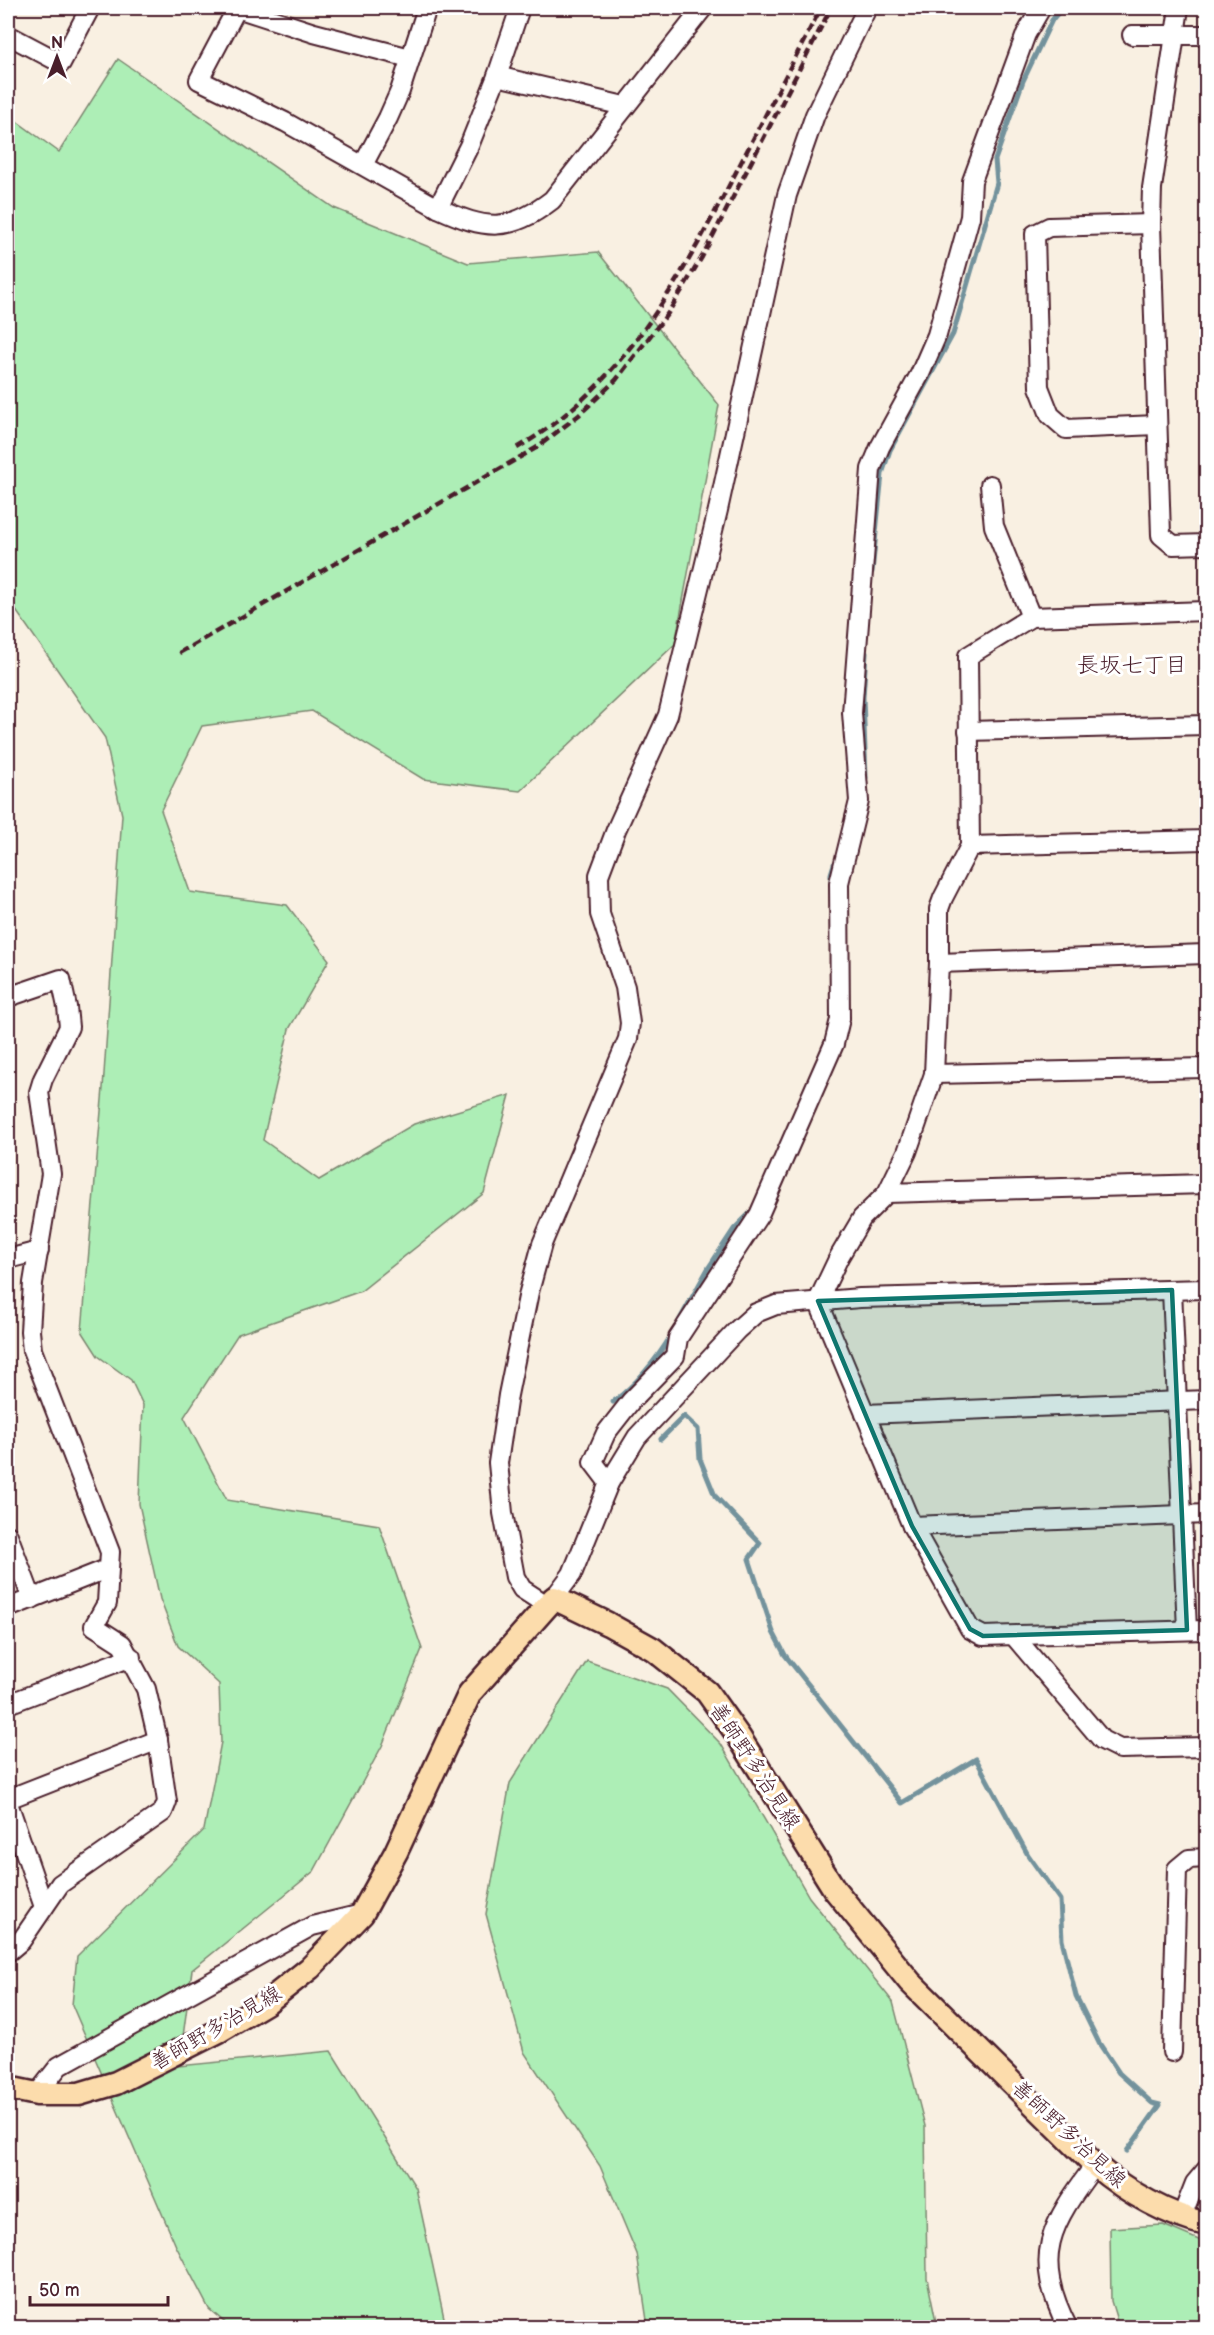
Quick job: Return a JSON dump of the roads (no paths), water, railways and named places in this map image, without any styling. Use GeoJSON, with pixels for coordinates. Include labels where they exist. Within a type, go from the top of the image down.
{"type":"FeatureCollection","features":[{"type":"Feature","properties":{"kind":"main road","name":"善師野多治見線"},"geometry":{"type":"LineString","coordinates":[[8,2088],[37,2094],[79,2094],[107,2086],[156,2064],[266,2003],[310,1968],[362,1914],[396,1852],[470,1693],[551,1602],[608,1624],[653,1649],[706,1692],[739,1737],[835,1890],[902,1973],[1095,2165],[1115,2182],[1161,2208],[1206,2224]]}},
{"type":"Feature","properties":{"kind":"street"},"geometry":{"type":"LineString","coordinates":[[8,35],[61,63],[90,8]]}},
{"type":"Feature","properties":{"kind":"street"},"geometry":{"type":"LineString","coordinates":[[410,58],[314,33],[236,8],[199,80],[285,122],[438,208],[482,225],[501,225],[521,220],[552,200],[699,8]]}},
{"type":"Feature","properties":{"kind":"street"},"geometry":{"type":"LineString","coordinates":[[363,165],[388,118],[427,8]]}},
{"type":"Feature","properties":{"kind":"street"},"geometry":{"type":"LineString","coordinates":[[438,208],[469,146],[497,76],[520,8]]}},
{"type":"Feature","properties":{"kind":"street"},"geometry":{"type":"LineString","coordinates":[[867,8],[815,115],[787,195],[718,510],[669,715],[616,830],[599,875],[600,914],[625,987],[630,1023],[628,1039],[542,1244],[529,1292],[508,1395],[498,1463],[503,1513],[515,1577],[522,1589],[551,1602],[572,1574],[609,1483],[637,1437],[737,1330],[756,1313],[776,1305],[860,1298],[1206,1289]]}},
{"type":"Feature","properties":{"kind":"street"},"geometry":{"type":"LineString","coordinates":[[609,1483],[593,1462],[606,1433],[631,1401],[675,1356],[678,1338],[759,1215],[834,1044],[840,1019],[839,883],[841,867],[859,801],[852,713],[871,469],[880,447],[920,374],[937,335],[970,217],[972,181],[1026,34],[1041,8]]}},
{"type":"Feature","properties":{"kind":"street"},"geometry":{"type":"LineString","coordinates":[[1179,8],[1153,177],[1150,224],[1161,535],[1173,545],[1206,544]]}},
{"type":"Feature","properties":{"kind":"street"},"geometry":{"type":"LineString","coordinates":[[1132,35],[1206,35]]}},
{"type":"Feature","properties":{"kind":"street"},"geometry":{"type":"LineString","coordinates":[[497,76],[624,106]]}},
{"type":"Feature","properties":{"kind":"street"},"geometry":{"type":"LineString","coordinates":[[1150,224],[1048,227],[1035,234],[1039,387],[1050,415],[1066,429],[1156,425]]}},
{"type":"Feature","properties":{"kind":"street"},"geometry":{"type":"LineString","coordinates":[[990,485],[994,525],[1031,617]]}},
{"type":"Feature","properties":{"kind":"street"},"geometry":{"type":"LineString","coordinates":[[1206,611],[1031,617],[968,656],[970,846],[939,909],[934,1074],[908,1152],[887,1193],[862,1218],[839,1257],[818,1301],[912,1526],[970,1629],[983,1636],[1206,1630]]}},
{"type":"Feature","properties":{"kind":"street"},"geometry":{"type":"LineString","coordinates":[[968,731],[1206,725]]}},
{"type":"Feature","properties":{"kind":"street"},"geometry":{"type":"LineString","coordinates":[[970,846],[1206,840]]}},
{"type":"Feature","properties":{"kind":"street"},"geometry":{"type":"LineString","coordinates":[[939,963],[1206,954]]}},
{"type":"Feature","properties":{"kind":"street"},"geometry":{"type":"LineString","coordinates":[[8,997],[61,979],[69,1027],[43,1079],[39,1092],[51,1174],[33,1283],[30,1331],[32,1350],[110,1552],[106,1603],[94,1626],[122,1644],[146,1689],[158,1740],[167,1802],[163,1812],[60,1884],[21,1941],[8,1952]]}},
{"type":"Feature","properties":{"kind":"street"},"geometry":{"type":"LineString","coordinates":[[934,1074],[1206,1068]]}},
{"type":"Feature","properties":{"kind":"street"},"geometry":{"type":"LineString","coordinates":[[887,1193],[1206,1184]]}},
{"type":"Feature","properties":{"kind":"street"},"geometry":{"type":"LineString","coordinates":[[8,1259],[39,1251]]}},
{"type":"Feature","properties":{"kind":"street"},"geometry":{"type":"LineString","coordinates":[[1172,1290],[1187,1630]]}},
{"type":"Feature","properties":{"kind":"street"},"geometry":{"type":"LineString","coordinates":[[865,1414],[1206,1400]]}},
{"type":"Feature","properties":{"kind":"street"},"geometry":{"type":"LineString","coordinates":[[912,1526],[1206,1514]]}},
{"type":"Feature","properties":{"kind":"street"},"geometry":{"type":"LineString","coordinates":[[8,1534],[32,1599]]}},
{"type":"Feature","properties":{"kind":"street"},"geometry":{"type":"LineString","coordinates":[[8,1608],[109,1568]]}},
{"type":"Feature","properties":{"kind":"street"},"geometry":{"type":"LineString","coordinates":[[1014,1636],[1102,1740],[1120,1749],[1206,1747]]}},
{"type":"Feature","properties":{"kind":"street"},"geometry":{"type":"LineString","coordinates":[[8,1704],[130,1657]]}},
{"type":"Feature","properties":{"kind":"street"},"geometry":{"type":"LineString","coordinates":[[44,1907],[8,1801],[158,1740]]}},
{"type":"Feature","properties":{"kind":"street"},"geometry":{"type":"LineString","coordinates":[[1172,2052],[1177,1869],[1189,1859],[1206,1858]]}},
{"type":"Feature","properties":{"kind":"street"},"geometry":{"type":"LineString","coordinates":[[37,2094],[59,2066],[312,1926],[362,1914]]}},
{"type":"Feature","properties":{"kind":"street"},"geometry":{"type":"LineString","coordinates":[[1068,2328],[1055,2302],[1048,2279],[1048,2258],[1054,2230],[1066,2203],[1095,2165]]}},
{"type":"Feature","properties":{"kind":"street"},"geometry":{"type":"LineString","coordinates":[[1182,2216],[1195,2183],[1206,2170]]}},
{"type":"Feature","properties":{"kind":"waterway"},"geometry":{"type":"LineString","coordinates":[[872,572],[882,474],[890,450],[953,334],[997,183],[995,160],[1023,81],[1052,20],[1062,8]]}},
{"type":"Feature","properties":{"kind":"waterway"},"geometry":{"type":"LineString","coordinates":[[866,653],[863,697],[866,778]]}},
{"type":"Feature","properties":{"kind":"waterway"},"geometry":{"type":"LineString","coordinates":[[831,885],[834,864]]}},
{"type":"Feature","properties":{"kind":"waterway"},"geometry":{"type":"LineString","coordinates":[[679,1321],[709,1267],[734,1229],[752,1211]]}},
{"type":"Feature","properties":{"kind":"waterway"},"geometry":{"type":"LineString","coordinates":[[613,1402],[646,1371],[672,1334]]}},
{"type":"Feature","properties":{"kind":"waterway"},"geometry":{"type":"LineString","coordinates":[[661,1439],[684,1416],[698,1429],[700,1459],[715,1496],[760,1543],[749,1559],[773,1632],[785,1655],[902,1803],[976,1759],[1028,1855],[1060,1900],[1062,1940],[1076,1996],[1099,2043],[1119,2073],[1152,2103],[1160,2105],[1127,2151]]}},
{"type":"Feature","properties":{"kind":"railway"},"geometry":{"type":"LineString","coordinates":[[517,448],[555,423],[588,394],[646,327],[693,252],[821,8]]}},
{"type":"Feature","properties":{"kind":"railway"},"geometry":{"type":"LineString","coordinates":[[179,653],[536,448],[579,415],[616,380],[668,313],[702,257],[831,8]]}},
{"type":"Feature","properties":{"kind":"district","name":"長坂七丁目"},"geometry":{"type":"Point","coordinates":[1132,665]}}]}
